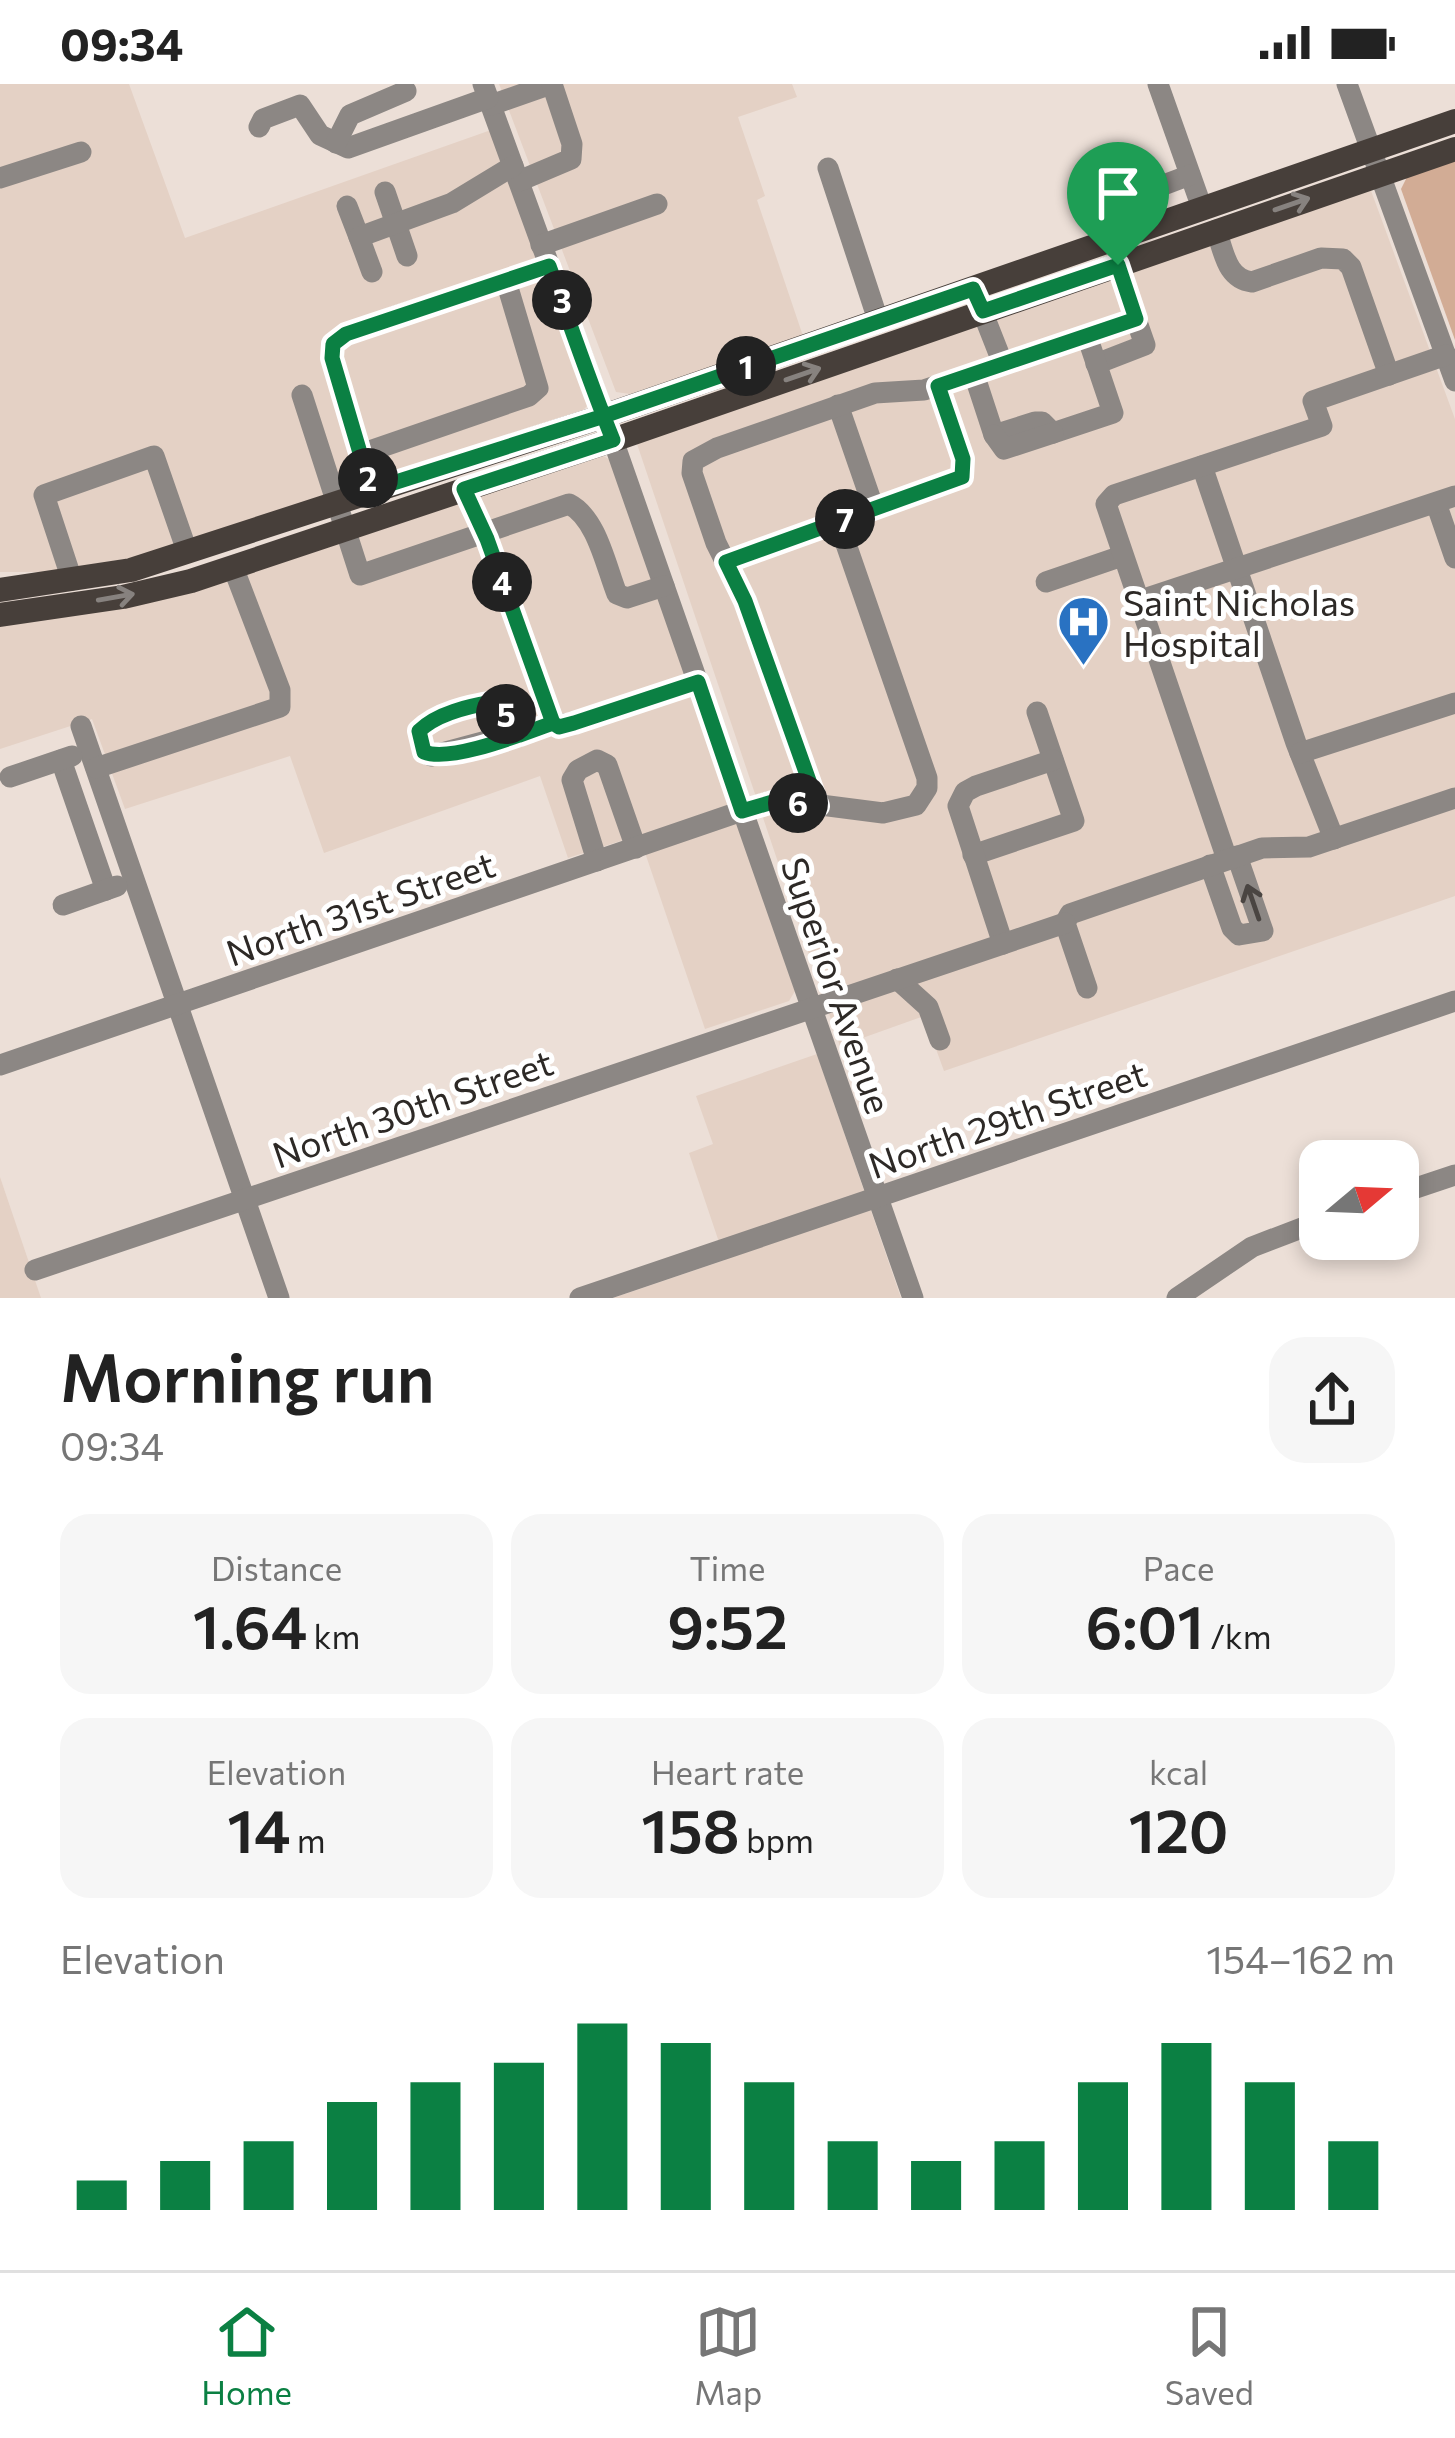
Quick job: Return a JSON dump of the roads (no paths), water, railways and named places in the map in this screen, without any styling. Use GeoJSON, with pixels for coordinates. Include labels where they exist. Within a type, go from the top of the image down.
{"type":"FeatureCollection","features":[{"type":"Feature","properties":{"kind":"main road"},"geometry":{"type":"LineString","coordinates":[[0,590],[131,570],[371,490],[609,428],[978,300],[1132,234],[1455,121]]}},
{"type":"Feature","properties":{"kind":"main road"},"geometry":{"type":"LineString","coordinates":[[0,615],[123,597],[233,567],[464,489],[878,320],[1118,265],[1455,149]]}},
{"type":"Feature","properties":{"kind":"street"},"geometry":{"type":"LineString","coordinates":[[259,128],[263,119],[300,105],[320,135],[348,148],[487,96],[552,84],[572,144],[571,159],[516,174],[358,237]]}},
{"type":"Feature","properties":{"kind":"street"},"geometry":{"type":"LineString","coordinates":[[1158,84],[1202,208]]}},
{"type":"Feature","properties":{"kind":"street"},"geometry":{"type":"LineString","coordinates":[[1347,84],[1455,380]]}},
{"type":"Feature","properties":{"kind":"street"},"geometry":{"type":"LineString","coordinates":[[336,143],[350,115],[406,91]]}},
{"type":"Feature","properties":{"kind":"street","name":"Superior Avenue"},"geometry":{"type":"LineString","coordinates":[[487,96],[609,428],[913,1298]]}},
{"type":"Feature","properties":{"kind":"street"},"geometry":{"type":"LineString","coordinates":[[0,178],[81,152]]}},
{"type":"Feature","properties":{"kind":"street"},"geometry":{"type":"LineString","coordinates":[[828,168],[878,320]]}},
{"type":"Feature","properties":{"kind":"street"},"geometry":{"type":"LineString","coordinates":[[1132,234],[1127,221],[1129,198],[1190,175]]}},
{"type":"Feature","properties":{"kind":"street"},"geometry":{"type":"LineString","coordinates":[[385,192],[407,256]]}},
{"type":"Feature","properties":{"kind":"street"},"geometry":{"type":"LineString","coordinates":[[371,490],[332,358],[333,344],[377,322],[506,281],[545,255],[656,204]]}},
{"type":"Feature","properties":{"kind":"street"},"geometry":{"type":"LineString","coordinates":[[347,206],[371,272]]}},
{"type":"Feature","properties":{"kind":"street"},"geometry":{"type":"LineString","coordinates":[[1216,230],[1231,272],[1243,281],[1321,258],[1343,259],[1351,268],[1389,375]]}},
{"type":"Feature","properties":{"kind":"street"},"geometry":{"type":"LineString","coordinates":[[1096,364],[1145,345],[1118,265]]}},
{"type":"Feature","properties":{"kind":"street"},"geometry":{"type":"LineString","coordinates":[[361,454],[529,396],[538,388],[506,281]]}},
{"type":"Feature","properties":{"kind":"street"},"geometry":{"type":"LineString","coordinates":[[978,300],[1003,364]]}},
{"type":"Feature","properties":{"kind":"street"},"geometry":{"type":"LineString","coordinates":[[818,806],[752,620],[692,472],[693,461],[702,453],[838,405],[886,391],[938,386],[1136,319]]}},
{"type":"Feature","properties":{"kind":"street"},"geometry":{"type":"LineString","coordinates":[[974,374],[994,435],[1035,422],[1042,422],[1053,433],[1113,413],[1087,336]]}},
{"type":"Feature","properties":{"kind":"street"},"geometry":{"type":"LineString","coordinates":[[1225,860],[1122,556],[1107,509],[1109,499],[1322,427],[1313,401],[1446,355]]}},
{"type":"Feature","properties":{"kind":"street"},"geometry":{"type":"LineString","coordinates":[[726,562],[962,477],[963,459],[938,386]]}},
{"type":"Feature","properties":{"kind":"street"},"geometry":{"type":"LineString","coordinates":[[302,395],[342,530],[362,576],[569,504],[580,509],[592,529],[617,594],[628,598],[664,586]]}},
{"type":"Feature","properties":{"kind":"street"},"geometry":{"type":"LineString","coordinates":[[838,405],[874,509]]}},
{"type":"Feature","properties":{"kind":"street"},"geometry":{"type":"LineString","coordinates":[[72,580],[44,495],[154,456],[187,551]]}},
{"type":"Feature","properties":{"kind":"street"},"geometry":{"type":"LineString","coordinates":[[1202,466],[1300,753],[1334,838]]}},
{"type":"Feature","properties":{"kind":"street"},"geometry":{"type":"LineString","coordinates":[[464,489],[553,723],[559,727],[574,723],[698,682]]}},
{"type":"Feature","properties":{"kind":"street"},"geometry":{"type":"LineString","coordinates":[[1138,602],[1445,499],[1455,558]]}},
{"type":"Feature","properties":{"kind":"street","name":"North 31st Street"},"geometry":{"type":"LineString","coordinates":[[0,1065],[776,801],[899,812],[916,805],[927,788],[838,521]]}},
{"type":"Feature","properties":{"kind":"street"},"geometry":{"type":"LineString","coordinates":[[1046,582],[1122,556]]}},
{"type":"Feature","properties":{"kind":"street"},"geometry":{"type":"LineString","coordinates":[[10,777],[61,760],[93,759],[280,706],[280,690],[233,567]]}},
{"type":"Feature","properties":{"kind":"street"},"geometry":{"type":"LineString","coordinates":[[1300,753],[1455,703]]}},
{"type":"Feature","properties":{"kind":"street"},"geometry":{"type":"LineString","coordinates":[[973,855],[1074,821],[1036,712]]}},
{"type":"Feature","properties":{"kind":"street"},"geometry":{"type":"LineString","coordinates":[[520,735],[553,723]]}},
{"type":"Feature","properties":{"kind":"street"},"geometry":{"type":"LineString","coordinates":[[81,726],[279,1298]]}},
{"type":"Feature","properties":{"kind":"street"},"geometry":{"type":"LineString","coordinates":[[61,760],[106,890]]}},
{"type":"Feature","properties":{"kind":"street"},"geometry":{"type":"LineString","coordinates":[[597,861],[572,780],[578,770],[597,760],[607,765],[636,848]]}},
{"type":"Feature","properties":{"kind":"street"},"geometry":{"type":"LineString","coordinates":[[1003,944],[959,814],[960,797],[976,786],[1053,760]]}},
{"type":"Feature","properties":{"kind":"street","name":"North 30th Street"},"geometry":{"type":"LineString","coordinates":[[35,1270],[1066,923],[1077,910],[1225,860],[1273,846],[1309,847],[1455,797]]}},
{"type":"Feature","properties":{"kind":"street"},"geometry":{"type":"LineString","coordinates":[[63,905],[134,880]]}},
{"type":"Feature","properties":{"kind":"street"},"geometry":{"type":"LineString","coordinates":[[1066,923],[1087,988]]}},
{"type":"Feature","properties":{"kind":"street"},"geometry":{"type":"LineString","coordinates":[[897,979],[928,1007],[940,1040]]}},
{"type":"Feature","properties":{"kind":"street","name":"North 29th Street"},"geometry":{"type":"LineString","coordinates":[[580,1298],[1455,1000]]}},
{"type":"Feature","properties":{"kind":"street"},"geometry":{"type":"LineString","coordinates":[[1419,1187],[1455,1175]]}},
{"type":"Feature","properties":{"kind":"street"},"geometry":{"type":"LineString","coordinates":[[1177,1298],[1252,1247],[1299,1229]]}},
{"type":"Feature","properties":{"kind":"place","name":"Saint Nicholas Hospital"},"geometry":{"type":"Point","coordinates":[1084,668]}}]}
